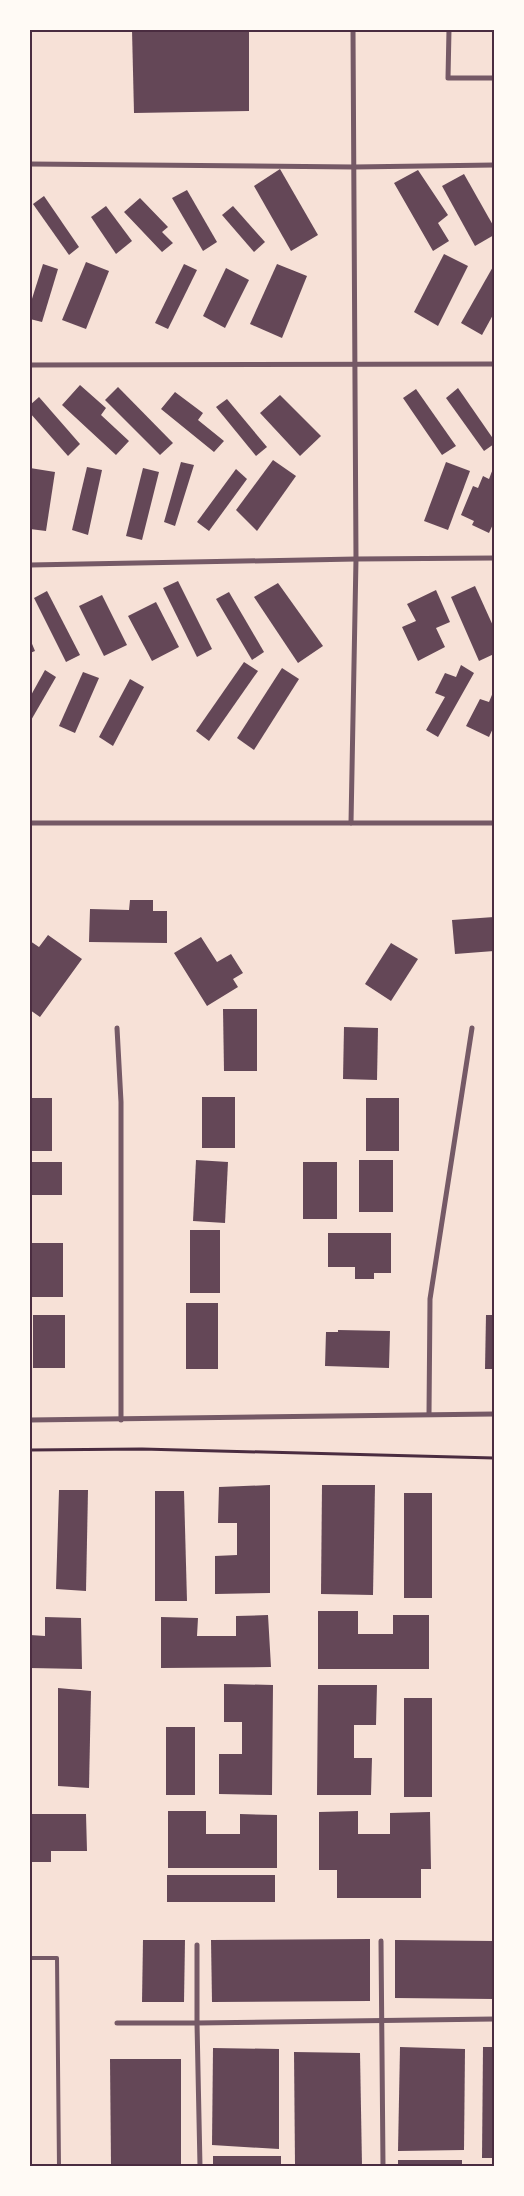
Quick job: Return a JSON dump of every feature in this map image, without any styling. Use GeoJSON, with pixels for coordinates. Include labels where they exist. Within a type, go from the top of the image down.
{"type":"FeatureCollection","features":[{"type":"Feature","properties":{"kind":"street"},"geometry":{"type":"LineString","coordinates":[[351,823],[356,559],[353,30]]}},
{"type":"Feature","properties":{"kind":"street"},"geometry":{"type":"LineString","coordinates":[[449,30],[448,78],[494,78]]}},
{"type":"Feature","properties":{"kind":"street"},"geometry":{"type":"LineString","coordinates":[[30,164],[354,167],[494,165]]}},
{"type":"Feature","properties":{"kind":"street"},"geometry":{"type":"LineString","coordinates":[[30,365],[494,364]]}},
{"type":"Feature","properties":{"kind":"street"},"geometry":{"type":"LineString","coordinates":[[30,565],[494,558]]}},
{"type":"Feature","properties":{"kind":"street"},"geometry":{"type":"LineString","coordinates":[[30,823],[494,823]]}},
{"type":"Feature","properties":{"kind":"street"},"geometry":{"type":"LineString","coordinates":[[117,1028],[121,1102],[121,1420]]}},
{"type":"Feature","properties":{"kind":"street"},"geometry":{"type":"LineString","coordinates":[[429,1414],[430,1299],[472,1028]]}},
{"type":"Feature","properties":{"kind":"street"},"geometry":{"type":"LineString","coordinates":[[30,1420],[494,1414]]}},
{"type":"Feature","properties":{"kind":"street"},"geometry":{"type":"LineString","coordinates":[[381,1941],[382,2166]]}},
{"type":"Feature","properties":{"kind":"street"},"geometry":{"type":"LineString","coordinates":[[197,1946],[200,2166]]}},
{"type":"Feature","properties":{"kind":"street"},"geometry":{"type":"LineString","coordinates":[[117,2023],[494,2019]]}},
{"type":"Feature","properties":{"kind":"lane"},"geometry":{"type":"LineString","coordinates":[[30,1958],[57,1958],[59,2166]]}},
{"type":"Feature","properties":{"kind":"path"},"geometry":{"type":"LineString","coordinates":[[30,1450],[142,1449],[494,1458]]}},
{"type":"Feature","properties":{"kind":"building"},"geometry":{"type":"Polygon","coordinates":[[[132,30],[249,30],[249,111],[134,113],[132,30]]]}},
{"type":"Feature","properties":{"kind":"building"},"geometry":{"type":"Polygon","coordinates":[[[280,169],[318,235],[291,251],[254,186],[280,169]]]}},
{"type":"Feature","properties":{"kind":"building"},"geometry":{"type":"Polygon","coordinates":[[[418,170],[448,215],[438,223],[449,241],[433,251],[394,183],[418,170]]]}},
{"type":"Feature","properties":{"kind":"building"},"geometry":{"type":"Polygon","coordinates":[[[464,174],[494,227],[494,235],[475,246],[442,186],[464,174]]]}},
{"type":"Feature","properties":{"kind":"building"},"geometry":{"type":"Polygon","coordinates":[[[187,190],[217,242],[203,251],[172,198],[187,190]]]}},
{"type":"Feature","properties":{"kind":"building"},"geometry":{"type":"Polygon","coordinates":[[[44,196],[79,247],[69,255],[33,204],[44,196]]]}},
{"type":"Feature","properties":{"kind":"building"},"geometry":{"type":"Polygon","coordinates":[[[140,198],[168,227],[162,232],[173,243],[162,252],[124,212],[140,198]]]}},
{"type":"Feature","properties":{"kind":"building"},"geometry":{"type":"Polygon","coordinates":[[[106,206],[132,241],[116,254],[91,217],[106,206]]]}},
{"type":"Feature","properties":{"kind":"building"},"geometry":{"type":"Polygon","coordinates":[[[233,206],[265,242],[254,252],[222,215],[233,206]]]}},
{"type":"Feature","properties":{"kind":"building"},"geometry":{"type":"Polygon","coordinates":[[[444,254],[468,266],[438,326],[414,312],[444,254]]]}},
{"type":"Feature","properties":{"kind":"building"},"geometry":{"type":"Polygon","coordinates":[[[86,262],[109,271],[86,329],[62,320],[86,262]]]}},
{"type":"Feature","properties":{"kind":"building"},"geometry":{"type":"Polygon","coordinates":[[[43,264],[58,269],[42,322],[30,319],[30,305],[43,264]]]}},
{"type":"Feature","properties":{"kind":"building"},"geometry":{"type":"Polygon","coordinates":[[[184,264],[197,270],[168,329],[155,323],[184,264]]]}},
{"type":"Feature","properties":{"kind":"building"},"geometry":{"type":"Polygon","coordinates":[[[277,264],[307,276],[282,338],[250,324],[277,264]]]}},
{"type":"Feature","properties":{"kind":"building"},"geometry":{"type":"Polygon","coordinates":[[[494,265],[494,313],[482,335],[461,323],[494,265]]]}},
{"type":"Feature","properties":{"kind":"building"},"geometry":{"type":"Polygon","coordinates":[[[226,268],[249,280],[225,328],[203,316],[226,268]]]}},
{"type":"Feature","properties":{"kind":"building"},"geometry":{"type":"Polygon","coordinates":[[[80,385],[106,408],[101,415],[129,441],[116,455],[62,405],[80,385]]]}},
{"type":"Feature","properties":{"kind":"building"},"geometry":{"type":"Polygon","coordinates":[[[118,387],[173,443],[160,455],[105,400],[118,387]]]}},
{"type":"Feature","properties":{"kind":"building"},"geometry":{"type":"Polygon","coordinates":[[[458,388],[494,440],[494,444],[484,451],[446,398],[458,388]]]}},
{"type":"Feature","properties":{"kind":"building"},"geometry":{"type":"Polygon","coordinates":[[[416,389],[456,446],[442,455],[403,398],[416,389]]]}},
{"type":"Feature","properties":{"kind":"building"},"geometry":{"type":"Polygon","coordinates":[[[175,392],[203,413],[198,420],[224,441],[214,452],[161,409],[175,392]]]}},
{"type":"Feature","properties":{"kind":"building"},"geometry":{"type":"Polygon","coordinates":[[[280,395],[321,436],[300,456],[260,413],[280,395]]]}},
{"type":"Feature","properties":{"kind":"building"},"geometry":{"type":"Polygon","coordinates":[[[39,397],[80,444],[68,456],[30,413],[30,405],[39,397]]]}},
{"type":"Feature","properties":{"kind":"building"},"geometry":{"type":"Polygon","coordinates":[[[227,399],[267,447],[256,456],[216,407],[227,399]]]}},
{"type":"Feature","properties":{"kind":"building"},"geometry":{"type":"Polygon","coordinates":[[[273,460],[296,476],[257,531],[236,510],[273,460]]]}},
{"type":"Feature","properties":{"kind":"building"},"geometry":{"type":"Polygon","coordinates":[[[181,462],[194,465],[175,526],[164,522],[181,462]]]}},
{"type":"Feature","properties":{"kind":"building"},"geometry":{"type":"Polygon","coordinates":[[[446,462],[470,471],[448,530],[424,521],[446,462]]]}},
{"type":"Feature","properties":{"kind":"building"},"geometry":{"type":"Polygon","coordinates":[[[494,466],[494,522],[489,533],[472,525],[474,521],[461,515],[473,486],[478,488],[483,476],[489,479],[494,466]]]}},
{"type":"Feature","properties":{"kind":"building"},"geometry":{"type":"Polygon","coordinates":[[[87,467],[102,470],[88,535],[72,530],[87,467]]]}},
{"type":"Feature","properties":{"kind":"building"},"geometry":{"type":"Polygon","coordinates":[[[30,468],[55,472],[46,531],[30,529],[30,468]]]}},
{"type":"Feature","properties":{"kind":"building"},"geometry":{"type":"Polygon","coordinates":[[[143,468],[159,472],[142,540],[126,536],[143,468]]]}},
{"type":"Feature","properties":{"kind":"building"},"geometry":{"type":"Polygon","coordinates":[[[236,469],[247,479],[209,531],[197,522],[236,469]]]}},
{"type":"Feature","properties":{"kind":"building"},"geometry":{"type":"Polygon","coordinates":[[[178,581],[212,649],[197,657],[163,588],[178,581]]]}},
{"type":"Feature","properties":{"kind":"building"},"geometry":{"type":"Polygon","coordinates":[[[278,583],[323,646],[298,663],[254,597],[278,583]]]}},
{"type":"Feature","properties":{"kind":"building"},"geometry":{"type":"Polygon","coordinates":[[[475,586],[494,628],[494,654],[479,661],[451,597],[475,586]]]}},
{"type":"Feature","properties":{"kind":"building"},"geometry":{"type":"Polygon","coordinates":[[[436,590],[450,622],[436,628],[445,647],[418,661],[402,627],[416,621],[407,604],[436,590]]]}},
{"type":"Feature","properties":{"kind":"building"},"geometry":{"type":"Polygon","coordinates":[[[47,591],[80,655],[66,662],[34,598],[47,591]]]}},
{"type":"Feature","properties":{"kind":"building"},"geometry":{"type":"Polygon","coordinates":[[[229,592],[264,652],[252,660],[216,599],[229,592]]]}},
{"type":"Feature","properties":{"kind":"building"},"geometry":{"type":"Polygon","coordinates":[[[102,595],[127,645],[104,656],[79,606],[102,595]]]}},
{"type":"Feature","properties":{"kind":"building"},"geometry":{"type":"Polygon","coordinates":[[[156,602],[179,647],[152,661],[128,616],[156,602]]]}},
{"type":"Feature","properties":{"kind":"building"},"geometry":{"type":"Polygon","coordinates":[[[30,639],[35,651],[30,653],[30,639]]]}},
{"type":"Feature","properties":{"kind":"building"},"geometry":{"type":"Polygon","coordinates":[[[244,662],[258,671],[209,741],[196,731],[244,662]]]}},
{"type":"Feature","properties":{"kind":"building"},"geometry":{"type":"Polygon","coordinates":[[[461,665],[474,673],[438,737],[426,730],[445,697],[435,693],[445,673],[456,677],[461,665]]]}},
{"type":"Feature","properties":{"kind":"building"},"geometry":{"type":"Polygon","coordinates":[[[282,668],[299,679],[254,750],[237,738],[282,668]]]}},
{"type":"Feature","properties":{"kind":"building"},"geometry":{"type":"Polygon","coordinates":[[[45,670],[56,677],[30,722],[30,697],[45,670]]]}},
{"type":"Feature","properties":{"kind":"building"},"geometry":{"type":"Polygon","coordinates":[[[83,672],[99,678],[75,733],[59,726],[83,672]]]}},
{"type":"Feature","properties":{"kind":"building"},"geometry":{"type":"Polygon","coordinates":[[[130,679],[144,687],[113,746],[99,737],[130,679]]]}},
{"type":"Feature","properties":{"kind":"building"},"geometry":{"type":"Polygon","coordinates":[[[494,690],[494,726],[489,737],[466,726],[480,699],[489,702],[494,690]]]}},
{"type":"Feature","properties":{"kind":"building"},"geometry":{"type":"Polygon","coordinates":[[[130,900],[153,900],[153,911],[167,911],[167,943],[89,942],[90,909],[129,910],[130,900]]]}},
{"type":"Feature","properties":{"kind":"building"},"geometry":{"type":"Polygon","coordinates":[[[494,917],[494,951],[455,954],[452,920],[494,917]]]}},
{"type":"Feature","properties":{"kind":"building"},"geometry":{"type":"Polygon","coordinates":[[[48,935],[82,959],[40,1017],[30,1010],[30,941],[39,947],[48,935]]]}},
{"type":"Feature","properties":{"kind":"building"},"geometry":{"type":"Polygon","coordinates":[[[201,937],[217,962],[231,954],[243,973],[233,979],[238,987],[207,1006],[174,953],[201,937]]]}},
{"type":"Feature","properties":{"kind":"building"},"geometry":{"type":"Polygon","coordinates":[[[391,943],[418,959],[391,1001],[365,984],[391,943]]]}},
{"type":"Feature","properties":{"kind":"building"},"geometry":{"type":"Polygon","coordinates":[[[223,1009],[257,1009],[257,1071],[224,1071],[223,1009]]]}},
{"type":"Feature","properties":{"kind":"building"},"geometry":{"type":"Polygon","coordinates":[[[344,1027],[378,1028],[377,1080],[343,1079],[344,1027]]]}},
{"type":"Feature","properties":{"kind":"building"},"geometry":{"type":"Polygon","coordinates":[[[202,1097],[235,1097],[235,1148],[202,1148],[202,1097]]]}},
{"type":"Feature","properties":{"kind":"building"},"geometry":{"type":"Polygon","coordinates":[[[30,1098],[52,1098],[52,1151],[30,1151],[30,1098]]]}},
{"type":"Feature","properties":{"kind":"building"},"geometry":{"type":"Polygon","coordinates":[[[366,1098],[399,1098],[399,1151],[366,1151],[366,1098]]]}},
{"type":"Feature","properties":{"kind":"building"},"geometry":{"type":"Polygon","coordinates":[[[196,1160],[228,1162],[225,1223],[193,1221],[196,1160]]]}},
{"type":"Feature","properties":{"kind":"building"},"geometry":{"type":"Polygon","coordinates":[[[359,1160],[393,1160],[393,1212],[359,1212],[359,1160]]]}},
{"type":"Feature","properties":{"kind":"building"},"geometry":{"type":"Polygon","coordinates":[[[30,1162],[62,1162],[62,1195],[30,1195],[30,1162]]]}},
{"type":"Feature","properties":{"kind":"building"},"geometry":{"type":"Polygon","coordinates":[[[303,1162],[337,1162],[337,1219],[303,1219],[303,1162]]]}},
{"type":"Feature","properties":{"kind":"building"},"geometry":{"type":"Polygon","coordinates":[[[190,1230],[220,1230],[220,1293],[190,1293],[190,1230]]]}},
{"type":"Feature","properties":{"kind":"building"},"geometry":{"type":"Polygon","coordinates":[[[328,1233],[391,1233],[391,1273],[374,1273],[374,1279],[355,1279],[355,1267],[328,1267],[328,1233]]]}},
{"type":"Feature","properties":{"kind":"building"},"geometry":{"type":"Polygon","coordinates":[[[30,1243],[63,1243],[63,1297],[31,1297],[30,1243]]]}},
{"type":"Feature","properties":{"kind":"building"},"geometry":{"type":"Polygon","coordinates":[[[186,1303],[218,1303],[218,1369],[186,1369],[186,1303]]]}},
{"type":"Feature","properties":{"kind":"building"},"geometry":{"type":"Polygon","coordinates":[[[33,1315],[65,1315],[65,1368],[33,1368],[33,1315]]]}},
{"type":"Feature","properties":{"kind":"building"},"geometry":{"type":"Polygon","coordinates":[[[486,1315],[494,1315],[494,1369],[485,1369],[486,1315]]]}},
{"type":"Feature","properties":{"kind":"building"},"geometry":{"type":"Polygon","coordinates":[[[338,1330],[390,1331],[389,1368],[325,1366],[326,1332],[338,1332],[338,1330]]]}},
{"type":"Feature","properties":{"kind":"building"},"geometry":{"type":"Polygon","coordinates":[[[270,1485],[270,1593],[215,1594],[215,1556],[237,1555],[237,1523],[218,1523],[219,1487],[270,1485]]]}},
{"type":"Feature","properties":{"kind":"building"},"geometry":{"type":"Polygon","coordinates":[[[322,1485],[375,1485],[373,1595],[321,1594],[322,1485]]]}},
{"type":"Feature","properties":{"kind":"building"},"geometry":{"type":"Polygon","coordinates":[[[59,1490],[88,1490],[86,1591],[56,1589],[59,1490]]]}},
{"type":"Feature","properties":{"kind":"building"},"geometry":{"type":"Polygon","coordinates":[[[155,1491],[184,1491],[187,1601],[155,1601],[155,1491]]]}},
{"type":"Feature","properties":{"kind":"building"},"geometry":{"type":"Polygon","coordinates":[[[404,1493],[432,1493],[432,1598],[404,1598],[404,1493]]]}},
{"type":"Feature","properties":{"kind":"building"},"geometry":{"type":"Polygon","coordinates":[[[318,1611],[358,1611],[358,1634],[393,1634],[393,1615],[429,1615],[429,1669],[318,1669],[318,1611]]]}},
{"type":"Feature","properties":{"kind":"building"},"geometry":{"type":"Polygon","coordinates":[[[268,1615],[271,1667],[161,1668],[161,1617],[198,1618],[197,1636],[236,1636],[236,1616],[268,1615]]]}},
{"type":"Feature","properties":{"kind":"building"},"geometry":{"type":"Polygon","coordinates":[[[45,1617],[81,1618],[82,1669],[30,1668],[30,1635],[45,1636],[45,1617]]]}},
{"type":"Feature","properties":{"kind":"building"},"geometry":{"type":"Polygon","coordinates":[[[224,1684],[273,1685],[272,1795],[219,1794],[219,1754],[242,1754],[242,1722],[224,1722],[224,1684]]]}},
{"type":"Feature","properties":{"kind":"building"},"geometry":{"type":"Polygon","coordinates":[[[318,1685],[377,1685],[376,1725],[354,1725],[354,1758],[372,1758],[371,1795],[317,1795],[318,1685]]]}},
{"type":"Feature","properties":{"kind":"building"},"geometry":{"type":"Polygon","coordinates":[[[58,1688],[91,1691],[89,1788],[58,1786],[58,1688]]]}},
{"type":"Feature","properties":{"kind":"building"},"geometry":{"type":"Polygon","coordinates":[[[404,1698],[432,1698],[432,1797],[404,1797],[404,1698]]]}},
{"type":"Feature","properties":{"kind":"building"},"geometry":{"type":"Polygon","coordinates":[[[166,1727],[195,1727],[195,1795],[166,1795],[166,1727]]]}},
{"type":"Feature","properties":{"kind":"building"},"geometry":{"type":"Polygon","coordinates":[[[168,1811],[206,1811],[206,1834],[240,1834],[240,1814],[277,1815],[277,1868],[168,1868],[168,1811]]]}},
{"type":"Feature","properties":{"kind":"building"},"geometry":{"type":"Polygon","coordinates":[[[358,1811],[358,1834],[390,1834],[390,1813],[430,1812],[431,1869],[421,1869],[421,1898],[337,1898],[337,1870],[319,1870],[319,1812],[358,1811]]]}},
{"type":"Feature","properties":{"kind":"building"},"geometry":{"type":"Polygon","coordinates":[[[30,1814],[86,1814],[87,1851],[51,1851],[51,1862],[30,1862],[30,1814]]]}},
{"type":"Feature","properties":{"kind":"building"},"geometry":{"type":"Polygon","coordinates":[[[167,1875],[275,1875],[275,1902],[167,1902],[167,1875]]]}},
{"type":"Feature","properties":{"kind":"building"},"geometry":{"type":"Polygon","coordinates":[[[370,1939],[370,2001],[212,2002],[211,1940],[370,1939]]]}},
{"type":"Feature","properties":{"kind":"building"},"geometry":{"type":"Polygon","coordinates":[[[143,1940],[185,1940],[184,2002],[142,2002],[143,1940]]]}},
{"type":"Feature","properties":{"kind":"building"},"geometry":{"type":"Polygon","coordinates":[[[395,1940],[494,1941],[494,1999],[395,1998],[395,1940]]]}},
{"type":"Feature","properties":{"kind":"building"},"geometry":{"type":"Polygon","coordinates":[[[400,2047],[465,2049],[464,2150],[398,2151],[400,2047]]]}},
{"type":"Feature","properties":{"kind":"building"},"geometry":{"type":"Polygon","coordinates":[[[483,2047],[494,2047],[494,2158],[482,2158],[483,2047]]]}},
{"type":"Feature","properties":{"kind":"building"},"geometry":{"type":"Polygon","coordinates":[[[213,2048],[279,2049],[279,2149],[212,2145],[213,2048]]]}},
{"type":"Feature","properties":{"kind":"building"},"geometry":{"type":"Polygon","coordinates":[[[294,2052],[360,2053],[362,2166],[295,2165],[294,2052]]]}},
{"type":"Feature","properties":{"kind":"building"},"geometry":{"type":"Polygon","coordinates":[[[110,2059],[181,2059],[181,2166],[111,2166],[110,2059]]]}},
{"type":"Feature","properties":{"kind":"building"},"geometry":{"type":"Polygon","coordinates":[[[213,2156],[281,2156],[281,2166],[213,2166],[213,2156]]]}},
{"type":"Feature","properties":{"kind":"building"},"geometry":{"type":"Polygon","coordinates":[[[398,2160],[462,2160],[462,2166],[398,2166],[398,2160]]]}}]}
